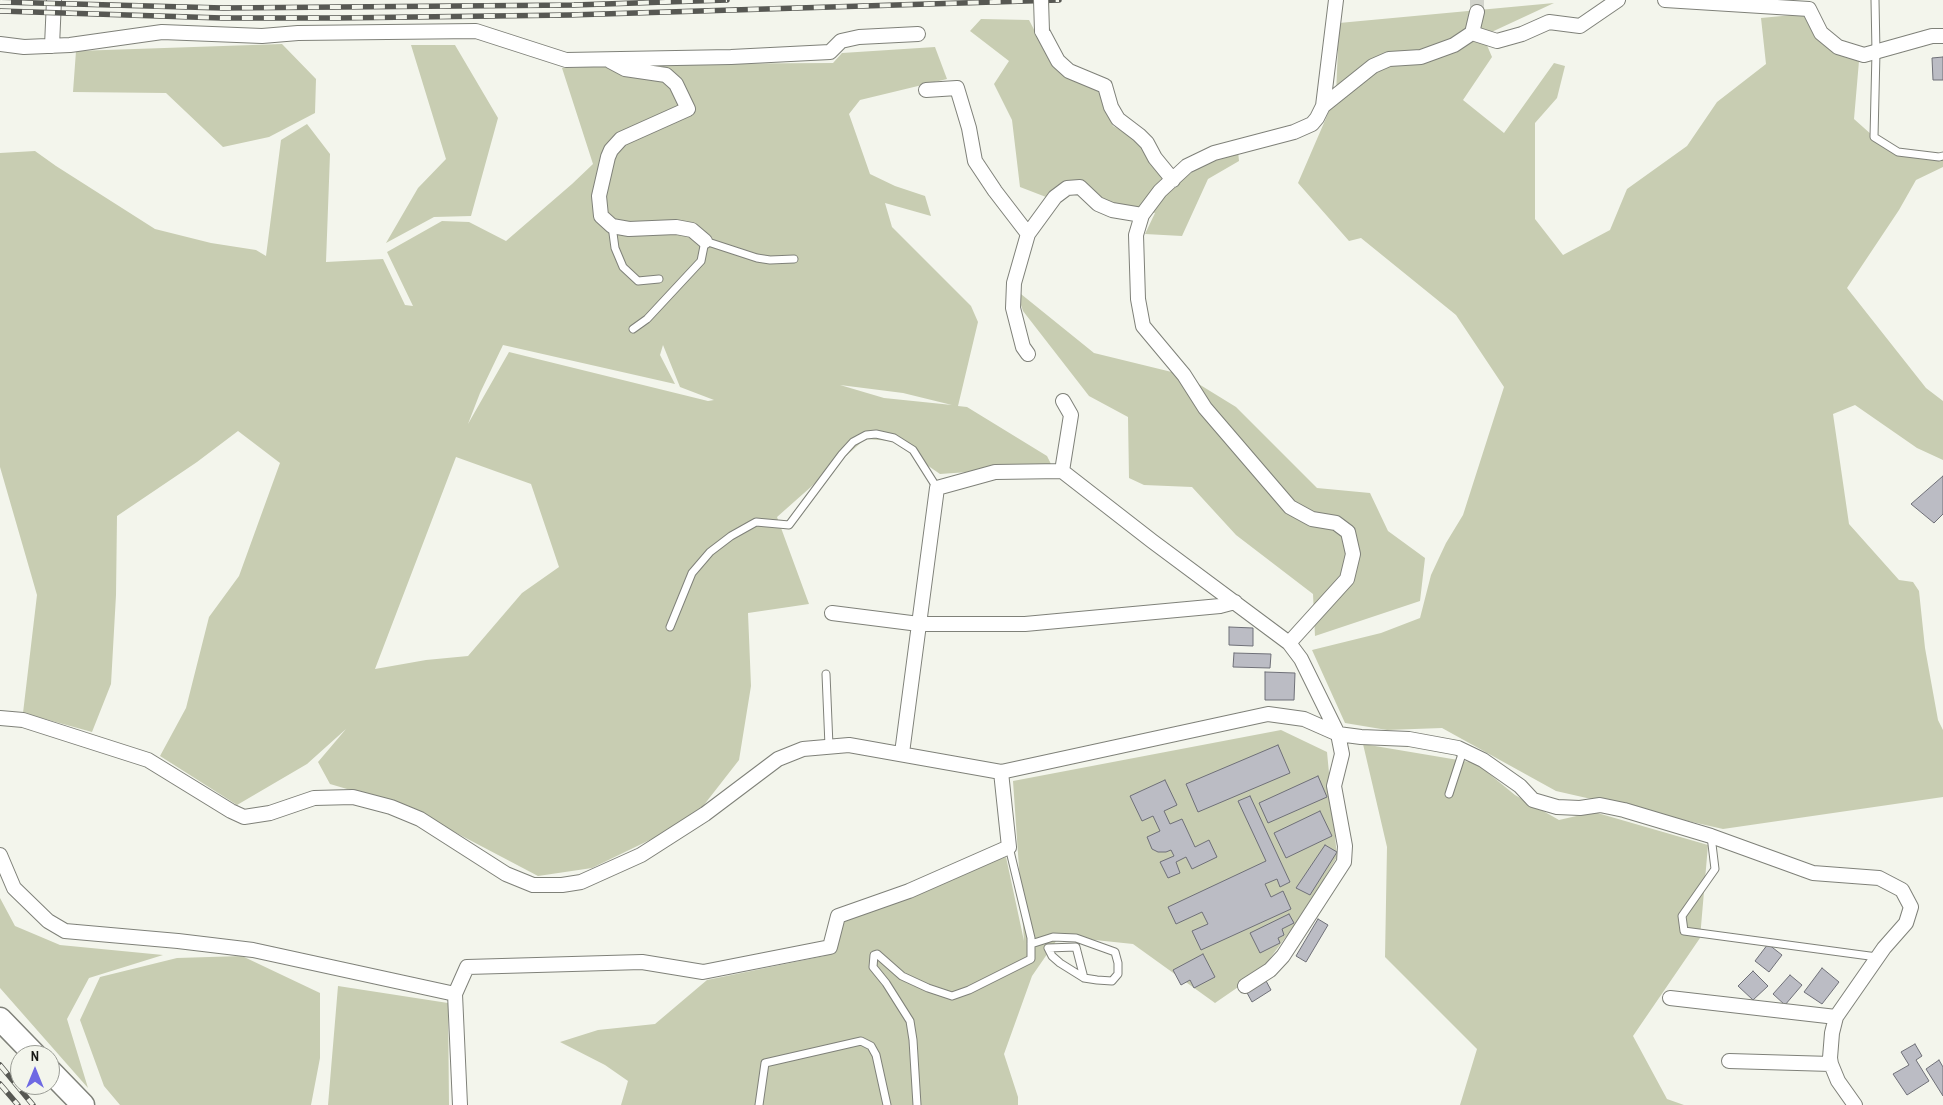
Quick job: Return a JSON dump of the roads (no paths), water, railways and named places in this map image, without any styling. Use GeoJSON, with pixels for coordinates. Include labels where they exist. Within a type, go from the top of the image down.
{"type":"FeatureCollection","features":[{"type":"Feature","properties":{"kind":"main road"},"geometry":{"type":"LineString","coordinates":[[0,1019],[25,1045]]}},
{"type":"Feature","properties":{"kind":"main road"},"geometry":{"type":"LineString","coordinates":[[60,1081],[83,1105]]}},
{"type":"Feature","properties":{"kind":"street"},"geometry":{"type":"LineString","coordinates":[[52,46],[54,0]]}},
{"type":"Feature","properties":{"kind":"street"},"geometry":{"type":"LineString","coordinates":[[1041,0],[1042,31],[1058,61],[1069,71],[1105,86],[1111,107],[1118,119],[1140,135],[1155,158],[1173,180]]}},
{"type":"Feature","properties":{"kind":"street"},"geometry":{"type":"LineString","coordinates":[[1289,642],[1347,579],[1353,554],[1348,532],[1336,523],[1312,520],[1290,507],[1205,408],[1184,376],[1143,326],[1138,299],[1136,235],[1142,215],[1160,191],[1187,166],[1214,153],[1294,132],[1312,124],[1322,106],[1336,0]]}},
{"type":"Feature","properties":{"kind":"street"},"geometry":{"type":"LineString","coordinates":[[1472,33],[1497,41],[1522,34],[1549,22],[1580,26],[1618,0]]}},
{"type":"Feature","properties":{"kind":"street"},"geometry":{"type":"LineString","coordinates":[[1665,0],[1809,9],[1821,33],[1838,47],[1864,55],[1932,36],[1943,36]]}},
{"type":"Feature","properties":{"kind":"street"},"geometry":{"type":"LineString","coordinates":[[1322,106],[1373,66],[1390,59],[1421,57],[1454,45],[1472,33],[1477,12]]}},
{"type":"Feature","properties":{"kind":"street"},"geometry":{"type":"LineString","coordinates":[[0,44],[24,47],[52,46],[162,32],[262,36],[298,33],[476,31],[566,60],[607,60],[830,52],[841,40],[859,37],[918,34]]}},
{"type":"Feature","properties":{"kind":"street"},"geometry":{"type":"LineString","coordinates":[[607,60],[625,69],[666,75],[676,84],[688,109],[621,139],[611,150],[599,196],[601,216],[612,226],[629,229],[676,227],[692,230],[705,241]]}},
{"type":"Feature","properties":{"kind":"street"},"geometry":{"type":"LineString","coordinates":[[926,90],[957,88],[969,128],[975,161],[995,192],[1028,234]]}},
{"type":"Feature","properties":{"kind":"street"},"geometry":{"type":"LineString","coordinates":[[1028,354],[1022,347],[1013,308],[1014,283],[1028,234],[1055,197],[1067,188],[1080,187],[1098,204],[1112,210],[1142,215]]}},
{"type":"Feature","properties":{"kind":"street"},"geometry":{"type":"LineString","coordinates":[[1062,471],[1071,415],[1063,401]]}},
{"type":"Feature","properties":{"kind":"street"},"geometry":{"type":"LineString","coordinates":[[902,753],[937,488],[996,472],[1062,471],[1152,541],[1289,642],[1301,659],[1338,734],[1342,754],[1334,786],[1345,846],[1344,862],[1284,956],[1270,970],[1245,986]]}},
{"type":"Feature","properties":{"kind":"street"},"geometry":{"type":"LineString","coordinates":[[832,613],[919,624],[1025,624],[1220,606],[1235,602]]}},
{"type":"Feature","properties":{"kind":"street"},"geometry":{"type":"LineString","coordinates":[[0,718],[24,720],[148,760],[231,811],[244,816],[270,814],[314,798],[354,797],[391,807],[420,819],[506,874],[533,885],[562,885],[581,882],[641,855],[705,814],[778,759],[802,750],[829,746],[849,745],[902,753],[1001,772],[1268,714],[1304,719],[1338,734],[1409,739],[1463,750],[1483,760],[1520,786],[1534,800],[1557,807],[1580,808],[1600,805],[1624,810],[1711,836],[1813,873],[1879,878],[1902,890],[1911,907],[1906,924],[1884,948],[1836,1017],[1831,1045],[1831,1064],[1838,1081],[1855,1105]]}},
{"type":"Feature","properties":{"kind":"street"},"geometry":{"type":"LineString","coordinates":[[460,1105],[455,994],[467,968],[642,962],[703,972],[830,947],[838,916],[909,891],[1009,847],[1001,772]]}},
{"type":"Feature","properties":{"kind":"street"},"geometry":{"type":"LineString","coordinates":[[0,855],[14,888],[48,921],[65,931],[253,950],[455,994]]}},
{"type":"Feature","properties":{"kind":"street"},"geometry":{"type":"LineString","coordinates":[[1670,998],[1836,1017]]}},
{"type":"Feature","properties":{"kind":"street"},"geometry":{"type":"LineString","coordinates":[[1729,1061],[1831,1064]]}},
{"type":"Feature","properties":{"kind":"lane"},"geometry":{"type":"LineString","coordinates":[[1875,0],[1874,137],[1898,152],[1939,158],[1943,156]]}},
{"type":"Feature","properties":{"kind":"lane"},"geometry":{"type":"LineString","coordinates":[[612,226],[616,248],[623,267],[638,280],[658,279]]}},
{"type":"Feature","properties":{"kind":"lane"},"geometry":{"type":"LineString","coordinates":[[633,329],[647,319],[701,261],[705,241],[757,258],[770,260],[794,259]]}},
{"type":"Feature","properties":{"kind":"lane"},"geometry":{"type":"LineString","coordinates":[[670,628],[692,574],[710,552],[730,536],[756,522],[789,525],[842,454],[853,442],[866,435],[876,434],[894,438],[913,450],[937,488]]}},
{"type":"Feature","properties":{"kind":"lane"},"geometry":{"type":"LineString","coordinates":[[826,674],[829,746]]}},
{"type":"Feature","properties":{"kind":"lane"},"geometry":{"type":"LineString","coordinates":[[1449,794],[1463,750]]}},
{"type":"Feature","properties":{"kind":"lane"},"geometry":{"type":"LineString","coordinates":[[1711,836],[1715,869],[1682,916],[1684,931],[1878,957]]}},
{"type":"Feature","properties":{"kind":"lane"},"geometry":{"type":"LineString","coordinates":[[917,1105],[910,1021],[886,983],[873,968],[874,956],[877,954],[902,976],[952,996],[969,990],[1031,959],[1031,944],[1009,847]]}},
{"type":"Feature","properties":{"kind":"lane"},"geometry":{"type":"LineString","coordinates":[[1031,944],[1053,937],[1076,938],[1115,952],[1118,974],[1112,981],[1084,978],[1052,956],[1048,948],[1076,947]]}},
{"type":"Feature","properties":{"kind":"lane"},"geometry":{"type":"LineString","coordinates":[[1076,938],[1076,947],[1084,978]]}},
{"type":"Feature","properties":{"kind":"lane"},"geometry":{"type":"LineString","coordinates":[[759,1105],[765,1063],[861,1041],[871,1046],[876,1056],[887,1105]]}},
{"type":"Feature","properties":{"kind":"tunnel"},"geometry":{"type":"LineString","coordinates":[[1477,0],[1477,12]]}},
{"type":"Feature","properties":{"kind":"railway"},"geometry":{"type":"LineString","coordinates":[[0,2],[223,8],[574,5],[727,0]]}},
{"type":"Feature","properties":{"kind":"railway"},"geometry":{"type":"LineString","coordinates":[[0,11],[222,18],[337,18],[570,15],[1059,0]]}},
{"type":"Feature","properties":{"kind":"railway"},"geometry":{"type":"LineString","coordinates":[[0,1065],[33,1105]]}},
{"type":"Feature","properties":{"kind":"railway"},"geometry":{"type":"LineString","coordinates":[[0,1084],[18,1105]]}}]}
